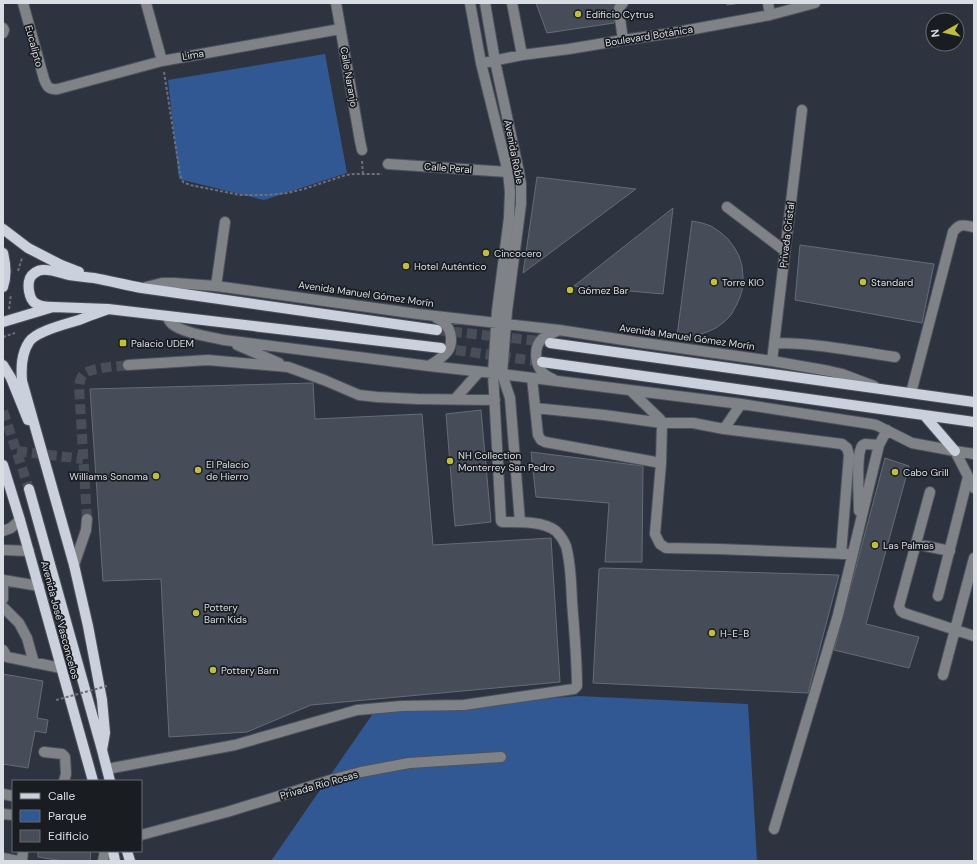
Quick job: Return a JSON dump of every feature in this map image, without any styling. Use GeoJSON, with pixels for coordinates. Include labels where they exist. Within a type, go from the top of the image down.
{"type":"FeatureCollection","features":[{"type":"Feature","properties":{"kind":"main road"},"geometry":{"type":"LineString","coordinates":[[3,229],[28,248],[61,265],[94,278]]}},
{"type":"Feature","properties":{"kind":"main road"},"geometry":{"type":"LineString","coordinates":[[3,253],[6,264],[6,275],[3,287]]}},
{"type":"Feature","properties":{"kind":"main road"},"geometry":{"type":"LineString","coordinates":[[437,330],[142,288],[94,278],[43,270],[34,273],[30,278],[29,285],[31,300],[39,306],[108,309],[441,348]]}},
{"type":"Feature","properties":{"kind":"main road"},"geometry":{"type":"LineString","coordinates":[[3,322],[53,307]]}},
{"type":"Feature","properties":{"kind":"main road"},"geometry":{"type":"LineString","coordinates":[[102,750],[105,733],[102,700],[88,626],[74,566],[22,381],[21,367],[23,354],[29,341],[39,334],[108,309]]}},
{"type":"Feature","properties":{"kind":"main road","name":"Avenida Manuel Gómez Morín"},"geometry":{"type":"LineString","coordinates":[[550,343],[974,402]]}},
{"type":"Feature","properties":{"kind":"main road"},"geometry":{"type":"LineString","coordinates":[[542,362],[974,422]]}},
{"type":"Feature","properties":{"kind":"main road"},"geometry":{"type":"LineString","coordinates":[[3,366],[10,378],[40,448]]}},
{"type":"Feature","properties":{"kind":"main road"},"geometry":{"type":"LineString","coordinates":[[924,415],[955,451]]}},
{"type":"Feature","properties":{"kind":"main road","name":"Avenida José Vasconcelos"},"geometry":{"type":"LineString","coordinates":[[3,465],[39,586],[93,780]]}},
{"type":"Feature","properties":{"kind":"main road","name":"Avenida José Vasconcelos"},"geometry":{"type":"LineString","coordinates":[[29,489],[110,780]]}},
{"type":"Feature","properties":{"kind":"street","name":"Eucalipto"},"geometry":{"type":"LineString","coordinates":[[23,3],[44,79],[48,88]]}},
{"type":"Feature","properties":{"kind":"street"},"geometry":{"type":"LineString","coordinates":[[146,3],[162,60]]}},
{"type":"Feature","properties":{"kind":"street","name":"Calle Naranjo"},"geometry":{"type":"LineString","coordinates":[[336,3],[362,150]]}},
{"type":"Feature","properties":{"kind":"street","name":"Avenida Roble"},"geometry":{"type":"LineString","coordinates":[[470,3],[481,63],[508,172],[510,192],[497,311],[501,323]]}},
{"type":"Feature","properties":{"kind":"street","name":"Avenida Roble"},"geometry":{"type":"LineString","coordinates":[[485,3],[495,61],[519,172],[521,193],[521,204],[501,323],[497,373]]}},
{"type":"Feature","properties":{"kind":"street"},"geometry":{"type":"LineString","coordinates":[[512,3],[522,55]]}},
{"type":"Feature","properties":{"kind":"street"},"geometry":{"type":"LineString","coordinates":[[623,3],[619,8],[619,11],[623,40]]}},
{"type":"Feature","properties":{"kind":"street"},"geometry":{"type":"LineString","coordinates":[[768,3],[770,15]]}},
{"type":"Feature","properties":{"kind":"street","name":"Boulevard Botánica"},"geometry":{"type":"LineString","coordinates":[[481,63],[522,55],[672,33],[770,15],[795,6],[815,3]]}},
{"type":"Feature","properties":{"kind":"street"},"geometry":{"type":"LineString","coordinates":[[3,28],[3,33]]}},
{"type":"Feature","properties":{"kind":"street","name":"Lima"},"geometry":{"type":"LineString","coordinates":[[48,88],[52,90],[58,89],[162,60],[340,29]]}},
{"type":"Feature","properties":{"kind":"street","name":"Privada Cristal"},"geometry":{"type":"LineString","coordinates":[[772,361],[802,110]]}},
{"type":"Feature","properties":{"kind":"street","name":"Calle Peral"},"geometry":{"type":"LineString","coordinates":[[388,164],[508,172]]}},
{"type":"Feature","properties":{"kind":"street"},"geometry":{"type":"LineString","coordinates":[[727,207],[785,251]]}},
{"type":"Feature","properties":{"kind":"street"},"geometry":{"type":"LineString","coordinates":[[216,286],[225,222]]}},
{"type":"Feature","properties":{"kind":"street"},"geometry":{"type":"LineString","coordinates":[[911,393],[953,232],[956,227],[961,225],[974,227]]}},
{"type":"Feature","properties":{"kind":"street","name":"Avenida Manuel Gómez Morín"},"geometry":{"type":"LineString","coordinates":[[142,288],[162,283],[187,283],[434,316],[559,330],[772,361],[842,374],[879,389]]}},
{"type":"Feature","properties":{"kind":"street"},"geometry":{"type":"LineString","coordinates":[[167,316],[172,324],[183,330],[224,340],[741,404],[876,425],[912,443],[974,454]]}},
{"type":"Feature","properties":{"kind":"street"},"geometry":{"type":"LineString","coordinates":[[428,366],[445,355],[451,345],[451,337],[448,327],[434,316]]}},
{"type":"Feature","properties":{"kind":"street"},"geometry":{"type":"LineString","coordinates":[[555,381],[540,370],[538,365],[537,349],[538,344],[542,339],[559,330]]}},
{"type":"Feature","properties":{"kind":"street"},"geometry":{"type":"LineString","coordinates":[[224,340],[359,395],[377,398],[495,400]]}},
{"type":"Feature","properties":{"kind":"street"},"geometry":{"type":"LineString","coordinates":[[774,342],[827,347],[895,357]]}},
{"type":"Feature","properties":{"kind":"street"},"geometry":{"type":"LineString","coordinates":[[128,366],[208,360],[288,367]]}},
{"type":"Feature","properties":{"kind":"street"},"geometry":{"type":"LineString","coordinates":[[455,399],[479,372]]}},
{"type":"Feature","properties":{"kind":"street"},"geometry":{"type":"LineString","coordinates":[[107,769],[235,745],[358,710],[402,706],[464,705],[574,689],[577,686],[569,564],[565,545],[556,531],[550,527],[520,522],[501,521],[495,400],[497,373]]}},
{"type":"Feature","properties":{"kind":"street"},"geometry":{"type":"LineString","coordinates":[[497,373],[510,398],[520,522]]}},
{"type":"Feature","properties":{"kind":"street"},"geometry":{"type":"LineString","coordinates":[[532,378],[538,435],[541,440],[545,442],[661,463]]}},
{"type":"Feature","properties":{"kind":"street"},"geometry":{"type":"LineString","coordinates":[[632,391],[660,419],[662,423],[656,534],[660,544],[666,548],[853,554]]}},
{"type":"Feature","properties":{"kind":"street"},"geometry":{"type":"LineString","coordinates":[[724,429],[741,404]]}},
{"type":"Feature","properties":{"kind":"street"},"geometry":{"type":"LineString","coordinates":[[535,408],[662,423],[693,423],[724,429],[842,444],[847,448],[848,462],[841,554]]}},
{"type":"Feature","properties":{"kind":"street"},"geometry":{"type":"LineString","coordinates":[[774,829],[838,615],[879,445],[887,430]]}},
{"type":"Feature","properties":{"kind":"street"},"geometry":{"type":"LineString","coordinates":[[860,525],[858,472],[860,452],[861,448],[865,444],[879,445]]}},
{"type":"Feature","properties":{"kind":"street"},"geometry":{"type":"LineString","coordinates":[[955,451],[974,488]]}},
{"type":"Feature","properties":{"kind":"street"},"geometry":{"type":"LineString","coordinates":[[938,596],[968,477]]}},
{"type":"Feature","properties":{"kind":"street"},"geometry":{"type":"LineString","coordinates":[[930,492],[899,604],[900,609],[904,613],[974,636]]}},
{"type":"Feature","properties":{"kind":"street"},"geometry":{"type":"LineString","coordinates":[[74,566],[86,530],[87,519]]}},
{"type":"Feature","properties":{"kind":"street"},"geometry":{"type":"LineString","coordinates":[[3,531],[11,528],[20,520]]}},
{"type":"Feature","properties":{"kind":"street"},"geometry":{"type":"LineString","coordinates":[[916,544],[950,551]]}},
{"type":"Feature","properties":{"kind":"street"},"geometry":{"type":"LineString","coordinates":[[3,550],[29,551]]}},
{"type":"Feature","properties":{"kind":"street"},"geometry":{"type":"LineString","coordinates":[[943,675],[974,558]]}},
{"type":"Feature","properties":{"kind":"street"},"geometry":{"type":"LineString","coordinates":[[3,599],[3,580],[39,586]]}},
{"type":"Feature","properties":{"kind":"street"},"geometry":{"type":"LineString","coordinates":[[3,607],[19,623],[27,638],[34,663]]}},
{"type":"Feature","properties":{"kind":"street"},"geometry":{"type":"LineString","coordinates":[[3,650],[6,657],[61,668]]}},
{"type":"Feature","properties":{"kind":"street"},"geometry":{"type":"LineString","coordinates":[[44,752],[64,755],[66,774],[64,780]]}},
{"type":"Feature","properties":{"kind":"street","name":"Privada Río Rosas"},"geometry":{"type":"LineString","coordinates":[[142,835],[227,812],[361,772],[409,763],[501,757]]}},
{"type":"Feature","properties":{"kind":"street"},"geometry":{"type":"LineString","coordinates":[[3,858],[18,861]]}},
{"type":"Feature","properties":{"kind":"path"},"geometry":{"type":"LineString","coordinates":[[162,60],[180,174],[183,182],[190,185],[240,195],[268,195],[304,189],[346,175],[388,174],[388,164]]}},
{"type":"Feature","properties":{"kind":"path"},"geometry":{"type":"LineString","coordinates":[[3,337],[15,333]]}},
{"type":"Feature","properties":{"kind":"path"},"geometry":{"type":"LineString","coordinates":[[56,700],[107,686]]}},
{"type":"Feature","properties":{"kind":"green space"},"geometry":{"type":"Polygon","coordinates":[[[325,54],[347,173],[264,200],[179,179],[168,80],[325,54]]]}},
{"type":"Feature","properties":{"kind":"green space"},"geometry":{"type":"Polygon","coordinates":[[[578,696],[748,704],[757,861],[271,861],[374,712],[578,696]]]}},
{"type":"Feature","properties":{"kind":"building","name":"Edificio Cytrus"},"geometry":{"type":"Polygon","coordinates":[[[536,3],[617,3],[614,23],[547,33],[536,3]]]}},
{"type":"Feature","properties":{"kind":"building"},"geometry":{"type":"Polygon","coordinates":[[[727,3],[741,3],[727,5],[727,3]]]}},
{"type":"Feature","properties":{"kind":"building"},"geometry":{"type":"Polygon","coordinates":[[[537,177],[636,189],[523,273],[537,177]]]}},
{"type":"Feature","properties":{"kind":"building"},"geometry":{"type":"Polygon","coordinates":[[[673,208],[663,294],[574,286],[673,208]]]}},
{"type":"Feature","properties":{"kind":"building","name":"Torre KIO"},"geometry":{"type":"Polygon","coordinates":[[[692,221],[711,226],[728,239],[739,256],[742,266],[743,287],[731,315],[716,328],[697,335],[677,336],[692,221]]]}},
{"type":"Feature","properties":{"kind":"building","name":"Standard"},"geometry":{"type":"Polygon","coordinates":[[[800,245],[934,264],[922,323],[795,300],[800,245]]]}},
{"type":"Feature","properties":{"kind":"building"},"geometry":{"type":"Polygon","coordinates":[[[313,383],[315,419],[422,414],[433,545],[551,538],[560,682],[311,705],[247,732],[169,737],[161,579],[103,581],[90,389],[313,383]]]}},
{"type":"Feature","properties":{"kind":"building"},"geometry":{"type":"Polygon","coordinates":[[[481,410],[491,522],[455,526],[446,414],[481,410]]]}},
{"type":"Feature","properties":{"kind":"building"},"geometry":{"type":"Polygon","coordinates":[[[531,452],[643,466],[642,562],[605,562],[609,503],[536,497],[531,452]]]}},
{"type":"Feature","properties":{"kind":"building","name":"Las Palmas"},"geometry":{"type":"Polygon","coordinates":[[[885,458],[909,466],[866,624],[919,637],[909,668],[834,650],[885,458]]]}},
{"type":"Feature","properties":{"kind":"building"},"geometry":{"type":"Polygon","coordinates":[[[599,569],[839,575],[808,693],[593,683],[599,569]]]}},
{"type":"Feature","properties":{"kind":"building"},"geometry":{"type":"Polygon","coordinates":[[[3,674],[43,681],[37,718],[48,720],[46,733],[35,731],[28,768],[3,764],[3,674]]]}},
{"type":"Feature","properties":{"kind":"building"},"geometry":{"type":"Polygon","coordinates":[[[38,852],[91,852],[90,860],[88,861],[63,861],[38,857],[38,852]]]}},
{"type":"Feature","properties":{"kind":"tunnel"},"geometry":{"type":"LineString","coordinates":[[437,330],[548,342]]}},
{"type":"Feature","properties":{"kind":"tunnel"},"geometry":{"type":"LineString","coordinates":[[441,348],[542,362]]}},
{"type":"Feature","properties":{"kind":"tunnel"},"geometry":{"type":"LineString","coordinates":[[87,519],[79,386],[80,381],[84,374],[93,370],[128,365]]}},
{"type":"Feature","properties":{"kind":"tunnel"},"geometry":{"type":"LineString","coordinates":[[3,411],[29,489]]}},
{"type":"Feature","properties":{"kind":"tunnel"},"geometry":{"type":"LineString","coordinates":[[17,451],[83,459]]}},
{"type":"Feature","properties":{"kind":"place","name":"Edificio Cytrus"},"geometry":{"type":"Point","coordinates":[578,14]}},
{"type":"Feature","properties":{"kind":"place","name":"Cincocero"},"geometry":{"type":"Point","coordinates":[486,253]}},
{"type":"Feature","properties":{"kind":"place","name":"Hotel Auténtico"},"geometry":{"type":"Point","coordinates":[406,266]}},
{"type":"Feature","properties":{"kind":"place","name":"Torre KIO"},"geometry":{"type":"Point","coordinates":[714,282]}},
{"type":"Feature","properties":{"kind":"place","name":"Standard"},"geometry":{"type":"Point","coordinates":[863,282]}},
{"type":"Feature","properties":{"kind":"place","name":"Gómez Bar"},"geometry":{"type":"Point","coordinates":[570,290]}},
{"type":"Feature","properties":{"kind":"place","name":"Palacio UDEM"},"geometry":{"type":"Point","coordinates":[123,343]}},
{"type":"Feature","properties":{"kind":"place","name":"NH Collection Monterrey San Pedro"},"geometry":{"type":"Point","coordinates":[450,461]}},
{"type":"Feature","properties":{"kind":"place","name":"El Palacio de Hierro"},"geometry":{"type":"Point","coordinates":[198,470]}},
{"type":"Feature","properties":{"kind":"place","name":"Cabo Grill"},"geometry":{"type":"Point","coordinates":[895,472]}},
{"type":"Feature","properties":{"kind":"place","name":"Williams Sonoma"},"geometry":{"type":"Point","coordinates":[156,476]}},
{"type":"Feature","properties":{"kind":"place","name":"Las Palmas"},"geometry":{"type":"Point","coordinates":[875,545]}},
{"type":"Feature","properties":{"kind":"place","name":"Pottery Barn Kids"},"geometry":{"type":"Point","coordinates":[196,613]}},
{"type":"Feature","properties":{"kind":"place","name":"H-E-B"},"geometry":{"type":"Point","coordinates":[712,633]}},
{"type":"Feature","properties":{"kind":"place","name":"Pottery Barn"},"geometry":{"type":"Point","coordinates":[213,670]}}]}
